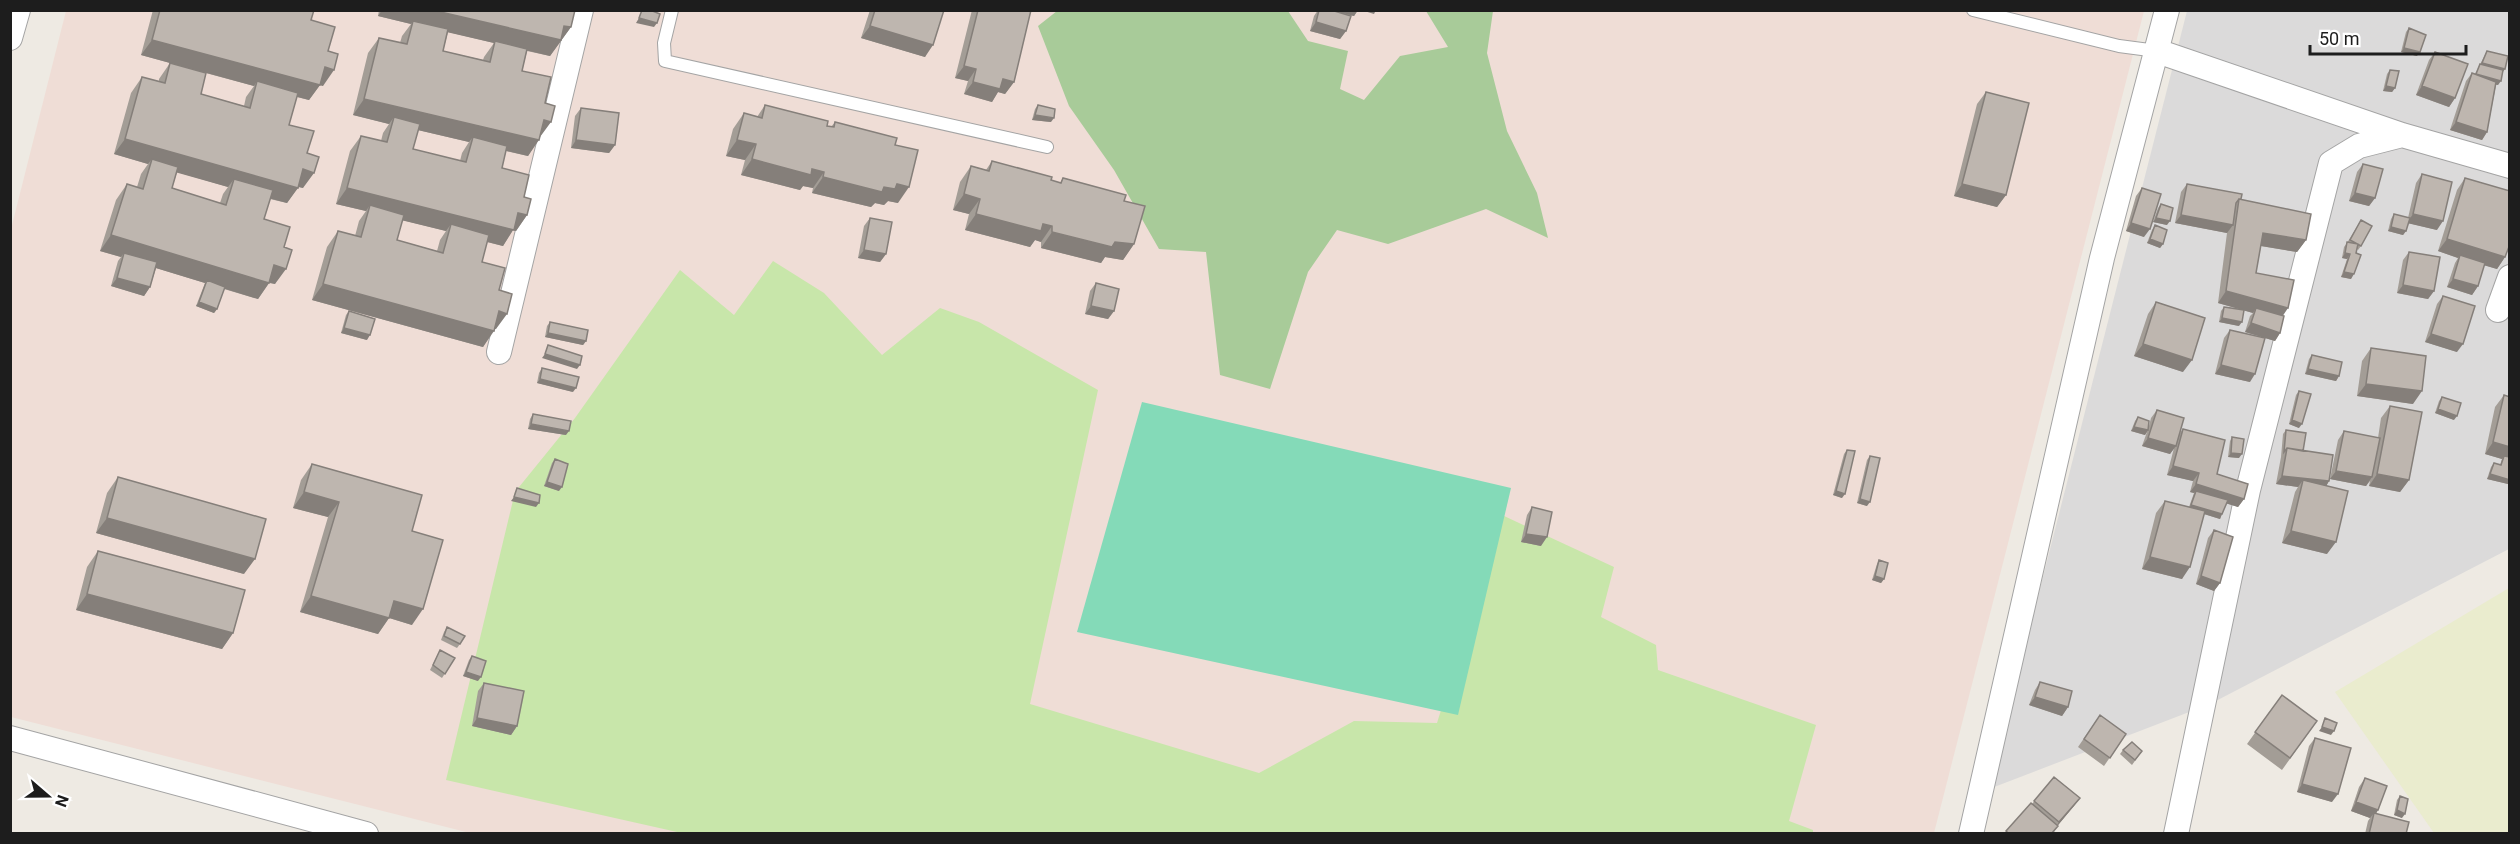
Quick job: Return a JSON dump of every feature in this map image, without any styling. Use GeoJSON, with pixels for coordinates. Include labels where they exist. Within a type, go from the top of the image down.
{"type":"FeatureCollection","features":[{"type":"Feature","properties":{"kind":"street"},"geometry":{"type":"LineString","coordinates":[[10,39],[18,10]]}},
{"type":"Feature","properties":{"kind":"street"},"geometry":{"type":"LineString","coordinates":[[499,352],[581,10]]}},
{"type":"Feature","properties":{"kind":"street"},"geometry":{"type":"LineString","coordinates":[[1971,834],[2102,258],[2167,10]]}},
{"type":"Feature","properties":{"kind":"street"},"geometry":{"type":"LineString","coordinates":[[2157,51],[2402,135],[2510,166]]}},
{"type":"Feature","properties":{"kind":"street"},"geometry":{"type":"LineString","coordinates":[[2176,834],[2248,490],[2331,163],[2359,146],[2402,135]]}},
{"type":"Feature","properties":{"kind":"street"},"geometry":{"type":"LineString","coordinates":[[2498,310],[2510,277]]}},
{"type":"Feature","properties":{"kind":"street"},"geometry":{"type":"LineString","coordinates":[[10,738],[366,834]]}},
{"type":"Feature","properties":{"kind":"lane"},"geometry":{"type":"LineString","coordinates":[[672,10],[664,43],[664,61],[1047,147]]}},
{"type":"Feature","properties":{"kind":"lane"},"geometry":{"type":"LineString","coordinates":[[1973,10],[2119,46],[2157,51]]}},
{"type":"Feature","properties":{"kind":"shaded area"},"geometry":{"type":"Polygon","coordinates":[[[66,11],[2144,11],[1934,833],[470,833],[11,717],[11,229],[66,11]]]}},
{"type":"Feature","properties":{"kind":"shaded area"},"geometry":{"type":"Polygon","coordinates":[[[2187,11],[2509,11],[2509,549],[2210,704],[1989,789],[2187,11]]]}},
{"type":"Feature","properties":{"kind":"green space"},"geometry":{"type":"Polygon","coordinates":[[[1057,11],[1288,11],[1308,41],[1348,51],[1340,89],[1364,100],[1400,56],[1448,47],[1426,11],[1493,11],[1487,53],[1507,131],[1537,193],[1548,238],[1486,209],[1388,244],[1337,230],[1308,272],[1270,389],[1220,375],[1206,252],[1159,249],[1114,170],[1069,106],[1038,26],[1057,11]]]}},
{"type":"Feature","properties":{"kind":"green space"},"geometry":{"type":"Polygon","coordinates":[[[773,261],[824,293],[882,355],[940,308],[979,322],[1098,390],[1030,704],[1259,773],[1354,721],[1437,723],[1502,515],[1614,567],[1601,617],[1656,645],[1658,670],[1816,725],[1789,821],[1813,830],[1813,834],[686,834],[446,780],[515,492],[575,418],[680,270],[734,315],[773,261]]]}},
{"type":"Feature","properties":{"kind":"green space"},"geometry":{"type":"Polygon","coordinates":[[[1142,402],[1511,488],[1458,715],[1077,632],[1142,402]]]}},
{"type":"Feature","properties":{"kind":"green space"},"geometry":{"type":"Polygon","coordinates":[[[2509,588],[2509,833],[2434,833],[2335,692],[2509,588]]]}},
{"type":"Feature","properties":{"kind":"building"},"geometry":{"type":"Polygon","coordinates":[[[160,10],[314,10],[311,20],[335,27],[328,51],[338,54],[334,70],[325,67],[320,85],[152,40],[160,10]]]}},
{"type":"Feature","properties":{"kind":"building"},"geometry":{"type":"Polygon","coordinates":[[[432,10],[575,10],[571,27],[564,26],[561,40],[432,10]]]}},
{"type":"Feature","properties":{"kind":"building"},"geometry":{"type":"Polygon","coordinates":[[[642,10],[660,14],[657,23],[639,18],[642,10]]]}},
{"type":"Feature","properties":{"kind":"building"},"geometry":{"type":"Polygon","coordinates":[[[875,10],[944,10],[933,45],[870,26],[875,10]]]}},
{"type":"Feature","properties":{"kind":"building"},"geometry":{"type":"Polygon","coordinates":[[[978,10],[1031,10],[1014,82],[1003,79],[1000,89],[973,82],[976,69],[964,66],[978,10]]]}},
{"type":"Feature","properties":{"kind":"building"},"geometry":{"type":"Polygon","coordinates":[[[1319,10],[1331,10],[1351,16],[1346,31],[1316,22],[1319,10]]]}},
{"type":"Feature","properties":{"kind":"building"},"geometry":{"type":"Polygon","coordinates":[[[413,21],[448,29],[443,51],[490,62],[495,41],[527,49],[522,71],[551,77],[545,103],[555,106],[551,122],[544,120],[539,140],[364,99],[379,38],[407,44],[413,21]]]}},
{"type":"Feature","properties":{"kind":"building"},"geometry":{"type":"Polygon","coordinates":[[[2409,28],[2426,35],[2420,52],[2404,48],[2409,28]]]}},
{"type":"Feature","properties":{"kind":"building"},"geometry":{"type":"Polygon","coordinates":[[[2487,51],[2508,56],[2505,69],[2482,63],[2487,51]]]}},
{"type":"Feature","properties":{"kind":"building"},"geometry":{"type":"Polygon","coordinates":[[[2435,52],[2468,64],[2455,98],[2422,86],[2435,52]]]}},
{"type":"Feature","properties":{"kind":"building"},"geometry":{"type":"Polygon","coordinates":[[[170,63],[206,73],[201,94],[250,108],[257,81],[298,93],[289,125],[314,131],[307,153],[319,157],[314,173],[303,169],[298,188],[125,139],[142,77],[165,83],[170,63]]]}},
{"type":"Feature","properties":{"kind":"building"},"geometry":{"type":"Polygon","coordinates":[[[2480,64],[2503,70],[2501,81],[2476,74],[2480,64]]]}},
{"type":"Feature","properties":{"kind":"building"},"geometry":{"type":"Polygon","coordinates":[[[2390,70],[2399,71],[2395,88],[2386,86],[2390,70]]]}},
{"type":"Feature","properties":{"kind":"building"},"geometry":{"type":"Polygon","coordinates":[[[2472,73],[2496,82],[2487,132],[2456,122],[2472,73]]]}},
{"type":"Feature","properties":{"kind":"building"},"geometry":{"type":"Polygon","coordinates":[[[1986,92],[2029,103],[2006,195],[1962,184],[1986,92]]]}},
{"type":"Feature","properties":{"kind":"building"},"geometry":{"type":"Polygon","coordinates":[[[765,105],[828,121],[827,126],[834,127],[835,122],[897,138],[895,145],[918,150],[909,187],[897,184],[895,189],[884,187],[882,192],[823,177],[824,172],[812,169],[811,175],[752,159],[756,144],[737,140],[744,113],[762,118],[765,105]]]}},
{"type":"Feature","properties":{"kind":"building"},"geometry":{"type":"Polygon","coordinates":[[[1038,105],[1055,109],[1054,118],[1035,115],[1038,105]]]}},
{"type":"Feature","properties":{"kind":"building"},"geometry":{"type":"Polygon","coordinates":[[[581,108],[619,113],[615,145],[576,140],[581,108]]]}},
{"type":"Feature","properties":{"kind":"building"},"geometry":{"type":"Polygon","coordinates":[[[394,117],[420,124],[413,149],[466,162],[473,137],[507,146],[502,168],[529,175],[524,197],[531,199],[527,215],[518,213],[514,230],[347,188],[361,136],[387,142],[394,117]]]}},
{"type":"Feature","properties":{"kind":"building"},"geometry":{"type":"Polygon","coordinates":[[[152,159],[178,167],[172,188],[226,205],[234,179],[273,190],[264,219],[290,227],[284,247],[292,250],[286,269],[274,265],[269,283],[111,235],[127,184],[143,189],[152,159]]]}},
{"type":"Feature","properties":{"kind":"building"},"geometry":{"type":"Polygon","coordinates":[[[992,161],[1052,177],[1051,180],[1061,183],[1063,178],[1126,195],[1124,201],[1145,206],[1134,244],[1115,242],[1112,247],[1052,232],[1052,226],[1043,224],[1041,231],[976,214],[980,199],[964,194],[971,166],[989,171],[992,161]]]}},
{"type":"Feature","properties":{"kind":"building"},"geometry":{"type":"Polygon","coordinates":[[[2363,164],[2383,169],[2375,198],[2355,193],[2363,164]]]}},
{"type":"Feature","properties":{"kind":"building"},"geometry":{"type":"Polygon","coordinates":[[[2422,174],[2452,182],[2443,221],[2413,214],[2422,174]]]}},
{"type":"Feature","properties":{"kind":"building"},"geometry":{"type":"Polygon","coordinates":[[[2465,178],[2510,191],[2510,244],[2505,257],[2447,239],[2465,178]]]}},
{"type":"Feature","properties":{"kind":"building"},"geometry":{"type":"Polygon","coordinates":[[[2187,184],[2242,194],[2241,199],[2236,203],[2233,225],[2181,215],[2187,184]]]}},
{"type":"Feature","properties":{"kind":"building"},"geometry":{"type":"Polygon","coordinates":[[[2142,188],[2161,194],[2150,229],[2131,223],[2142,188]]]}},
{"type":"Feature","properties":{"kind":"building"},"geometry":{"type":"Polygon","coordinates":[[[2239,199],[2311,214],[2306,240],[2263,233],[2256,273],[2294,280],[2288,308],[2226,291],[2239,199]]]}},
{"type":"Feature","properties":{"kind":"building"},"geometry":{"type":"Polygon","coordinates":[[[2161,204],[2173,208],[2170,221],[2156,218],[2161,204]]]}},
{"type":"Feature","properties":{"kind":"building"},"geometry":{"type":"Polygon","coordinates":[[[370,205],[404,215],[397,240],[443,253],[451,224],[489,235],[482,262],[505,268],[499,290],[512,294],[507,314],[499,311],[494,331],[323,284],[338,231],[361,237],[370,205]]]}},
{"type":"Feature","properties":{"kind":"building"},"geometry":{"type":"Polygon","coordinates":[[[2394,214],[2410,218],[2406,231],[2391,227],[2394,214]]]}},
{"type":"Feature","properties":{"kind":"building"},"geometry":{"type":"Polygon","coordinates":[[[870,218],[892,222],[886,254],[864,250],[870,218]]]}},
{"type":"Feature","properties":{"kind":"building"},"geometry":{"type":"Polygon","coordinates":[[[2361,220],[2372,226],[2361,246],[2350,240],[2361,220]]]}},
{"type":"Feature","properties":{"kind":"building"},"geometry":{"type":"Polygon","coordinates":[[[2155,225],[2167,230],[2163,244],[2150,239],[2155,225]]]}},
{"type":"Feature","properties":{"kind":"building"},"geometry":{"type":"Polygon","coordinates":[[[2347,242],[2358,244],[2356,253],[2361,255],[2354,274],[2344,272],[2350,254],[2345,253],[2347,242]]]}},
{"type":"Feature","properties":{"kind":"building"},"geometry":{"type":"Polygon","coordinates":[[[2409,252],[2440,257],[2434,291],[2403,285],[2409,252]]]}},
{"type":"Feature","properties":{"kind":"building"},"geometry":{"type":"Polygon","coordinates":[[[124,253],[157,262],[150,287],[117,278],[124,253]]]}},
{"type":"Feature","properties":{"kind":"building"},"geometry":{"type":"Polygon","coordinates":[[[2460,255],[2485,263],[2478,286],[2453,279],[2460,255]]]}},
{"type":"Feature","properties":{"kind":"building"},"geometry":{"type":"Polygon","coordinates":[[[207,280],[225,287],[217,309],[199,302],[207,280]]]}},
{"type":"Feature","properties":{"kind":"building"},"geometry":{"type":"Polygon","coordinates":[[[1096,283],[1119,289],[1114,311],[1091,306],[1096,283]]]}},
{"type":"Feature","properties":{"kind":"building"},"geometry":{"type":"Polygon","coordinates":[[[2443,296],[2475,306],[2463,344],[2431,334],[2443,296]]]}},
{"type":"Feature","properties":{"kind":"building"},"geometry":{"type":"Polygon","coordinates":[[[2156,302],[2205,318],[2192,360],[2143,344],[2156,302]]]}},
{"type":"Feature","properties":{"kind":"building"},"geometry":{"type":"Polygon","coordinates":[[[2224,307],[2244,310],[2242,322],[2222,318],[2224,307]]]}},
{"type":"Feature","properties":{"kind":"building"},"geometry":{"type":"Polygon","coordinates":[[[2256,308],[2284,316],[2280,333],[2251,323],[2256,308]]]}},
{"type":"Feature","properties":{"kind":"building"},"geometry":{"type":"Polygon","coordinates":[[[349,311],[375,319],[370,335],[344,328],[349,311]]]}},
{"type":"Feature","properties":{"kind":"building"},"geometry":{"type":"Polygon","coordinates":[[[550,322],[588,330],[586,341],[548,333],[550,322]]]}},
{"type":"Feature","properties":{"kind":"building"},"geometry":{"type":"Polygon","coordinates":[[[2230,330],[2265,338],[2255,374],[2221,365],[2230,330]]]}},
{"type":"Feature","properties":{"kind":"building"},"geometry":{"type":"Polygon","coordinates":[[[548,345],[582,356],[580,365],[545,354],[548,345]]]}},
{"type":"Feature","properties":{"kind":"building"},"geometry":{"type":"Polygon","coordinates":[[[2371,348],[2426,356],[2422,391],[2366,384],[2371,348]]]}},
{"type":"Feature","properties":{"kind":"building"},"geometry":{"type":"Polygon","coordinates":[[[2312,355],[2342,362],[2339,376],[2308,369],[2312,355]]]}},
{"type":"Feature","properties":{"kind":"building"},"geometry":{"type":"Polygon","coordinates":[[[542,368],[579,377],[576,388],[540,379],[542,368]]]}},
{"type":"Feature","properties":{"kind":"building"},"geometry":{"type":"Polygon","coordinates":[[[2299,391],[2311,394],[2302,424],[2292,420],[2299,391]]]}},
{"type":"Feature","properties":{"kind":"building"},"geometry":{"type":"Polygon","coordinates":[[[2504,395],[2510,397],[2510,447],[2493,442],[2504,395]]]}},
{"type":"Feature","properties":{"kind":"building"},"geometry":{"type":"Polygon","coordinates":[[[2442,397],[2461,403],[2457,416],[2438,409],[2442,397]]]}},
{"type":"Feature","properties":{"kind":"building"},"geometry":{"type":"Polygon","coordinates":[[[2390,406],[2422,412],[2409,480],[2377,474],[2390,406]]]}},
{"type":"Feature","properties":{"kind":"building"},"geometry":{"type":"Polygon","coordinates":[[[2157,410],[2184,418],[2176,446],[2148,438],[2157,410]]]}},
{"type":"Feature","properties":{"kind":"building"},"geometry":{"type":"Polygon","coordinates":[[[533,414],[571,421],[569,431],[531,424],[533,414]]]}},
{"type":"Feature","properties":{"kind":"building"},"geometry":{"type":"Polygon","coordinates":[[[2138,417],[2149,421],[2148,430],[2134,427],[2138,417]]]}},
{"type":"Feature","properties":{"kind":"building"},"geometry":{"type":"Polygon","coordinates":[[[2183,429],[2225,440],[2217,474],[2248,484],[2244,499],[2196,484],[2199,473],[2173,466],[2183,429]]]}},
{"type":"Feature","properties":{"kind":"building"},"geometry":{"type":"Polygon","coordinates":[[[2286,430],[2306,433],[2303,451],[2287,448],[2284,452],[2286,430]]]}},
{"type":"Feature","properties":{"kind":"building"},"geometry":{"type":"Polygon","coordinates":[[[2344,431],[2380,438],[2372,477],[2336,471],[2344,431]]]}},
{"type":"Feature","properties":{"kind":"building"},"geometry":{"type":"Polygon","coordinates":[[[2232,437],[2244,439],[2242,454],[2231,453],[2232,437]]]}},
{"type":"Feature","properties":{"kind":"building"},"geometry":{"type":"Polygon","coordinates":[[[2287,448],[2333,455],[2329,481],[2282,476],[2287,448]]]}},
{"type":"Feature","properties":{"kind":"building"},"geometry":{"type":"Polygon","coordinates":[[[1847,450],[1855,451],[1845,494],[1836,491],[1847,450]]]}},
{"type":"Feature","properties":{"kind":"building"},"geometry":{"type":"Polygon","coordinates":[[[1870,456],[1880,458],[1870,502],[1860,499],[1870,456]]]}},
{"type":"Feature","properties":{"kind":"building"},"geometry":{"type":"Polygon","coordinates":[[[2504,456],[2510,457],[2510,480],[2490,474],[2494,463],[2501,465],[2504,456]]]}},
{"type":"Feature","properties":{"kind":"building"},"geometry":{"type":"Polygon","coordinates":[[[555,459],[568,464],[562,487],[547,482],[555,459]]]}},
{"type":"Feature","properties":{"kind":"building"},"geometry":{"type":"Polygon","coordinates":[[[312,464],[422,495],[412,531],[443,540],[423,609],[394,601],[389,618],[311,596],[339,502],[304,492],[312,464]]]}},
{"type":"Feature","properties":{"kind":"building"},"geometry":{"type":"Polygon","coordinates":[[[118,477],[266,519],[255,559],[107,518],[118,477]]]}},
{"type":"Feature","properties":{"kind":"building"},"geometry":{"type":"Polygon","coordinates":[[[2303,480],[2348,491],[2336,542],[2291,531],[2303,480]]]}},
{"type":"Feature","properties":{"kind":"building"},"geometry":{"type":"Polygon","coordinates":[[[517,488],[540,495],[539,503],[514,497],[517,488]]]}},
{"type":"Feature","properties":{"kind":"building"},"geometry":{"type":"Polygon","coordinates":[[[2196,491],[2228,500],[2222,514],[2191,505],[2196,491]]]}},
{"type":"Feature","properties":{"kind":"building"},"geometry":{"type":"Polygon","coordinates":[[[2165,501],[2205,511],[2190,567],[2150,557],[2165,501]]]}},
{"type":"Feature","properties":{"kind":"building"},"geometry":{"type":"Polygon","coordinates":[[[1532,507],[1552,512],[1547,537],[1526,534],[1532,507]]]}},
{"type":"Feature","properties":{"kind":"building"},"geometry":{"type":"Polygon","coordinates":[[[2214,530],[2233,537],[2220,583],[2201,576],[2214,530]]]}},
{"type":"Feature","properties":{"kind":"building"},"geometry":{"type":"Polygon","coordinates":[[[98,551],[245,590],[233,633],[87,594],[98,551]]]}},
{"type":"Feature","properties":{"kind":"building"},"geometry":{"type":"Polygon","coordinates":[[[1879,560],[1888,563],[1884,579],[1875,576],[1879,560]]]}},
{"type":"Feature","properties":{"kind":"building"},"geometry":{"type":"Polygon","coordinates":[[[447,627],[465,636],[460,644],[444,636],[447,627]]]}},
{"type":"Feature","properties":{"kind":"building"},"geometry":{"type":"Polygon","coordinates":[[[440,650],[455,658],[445,674],[433,665],[440,650]]]}},
{"type":"Feature","properties":{"kind":"building"},"geometry":{"type":"Polygon","coordinates":[[[472,656],[486,661],[481,677],[466,672],[472,656]]]}},
{"type":"Feature","properties":{"kind":"building"},"geometry":{"type":"Polygon","coordinates":[[[2040,682],[2072,691],[2068,707],[2035,697],[2040,682]]]}},
{"type":"Feature","properties":{"kind":"building"},"geometry":{"type":"Polygon","coordinates":[[[484,683],[524,691],[517,726],[477,718],[484,683]]]}},
{"type":"Feature","properties":{"kind":"building"},"geometry":{"type":"Polygon","coordinates":[[[2282,695],[2317,721],[2290,758],[2255,732],[2282,695]]]}},
{"type":"Feature","properties":{"kind":"building"},"geometry":{"type":"Polygon","coordinates":[[[2100,715],[2126,734],[2110,758],[2084,739],[2100,715]]]}},
{"type":"Feature","properties":{"kind":"building"},"geometry":{"type":"Polygon","coordinates":[[[2325,718],[2337,723],[2334,731],[2322,727],[2325,718]]]}},
{"type":"Feature","properties":{"kind":"building"},"geometry":{"type":"Polygon","coordinates":[[[2315,738],[2351,748],[2338,794],[2302,784],[2315,738]]]}},
{"type":"Feature","properties":{"kind":"building"},"geometry":{"type":"Polygon","coordinates":[[[2132,742],[2142,751],[2135,760],[2123,750],[2132,742]]]}},
{"type":"Feature","properties":{"kind":"building"},"geometry":{"type":"Polygon","coordinates":[[[2054,777],[2080,798],[2059,822],[2034,801],[2054,777]]]}},
{"type":"Feature","properties":{"kind":"building"},"geometry":{"type":"Polygon","coordinates":[[[2365,778],[2387,786],[2378,810],[2356,802],[2365,778]]]}},
{"type":"Feature","properties":{"kind":"building"},"geometry":{"type":"Polygon","coordinates":[[[2400,796],[2408,799],[2405,814],[2397,810],[2400,796]]]}},
{"type":"Feature","properties":{"kind":"building"},"geometry":{"type":"Polygon","coordinates":[[[2031,803],[2058,826],[2051,834],[2009,834],[2006,831],[2031,803]]]}},
{"type":"Feature","properties":{"kind":"building"},"geometry":{"type":"Polygon","coordinates":[[[2374,813],[2409,822],[2406,834],[2369,834],[2374,813]]]}}]}
